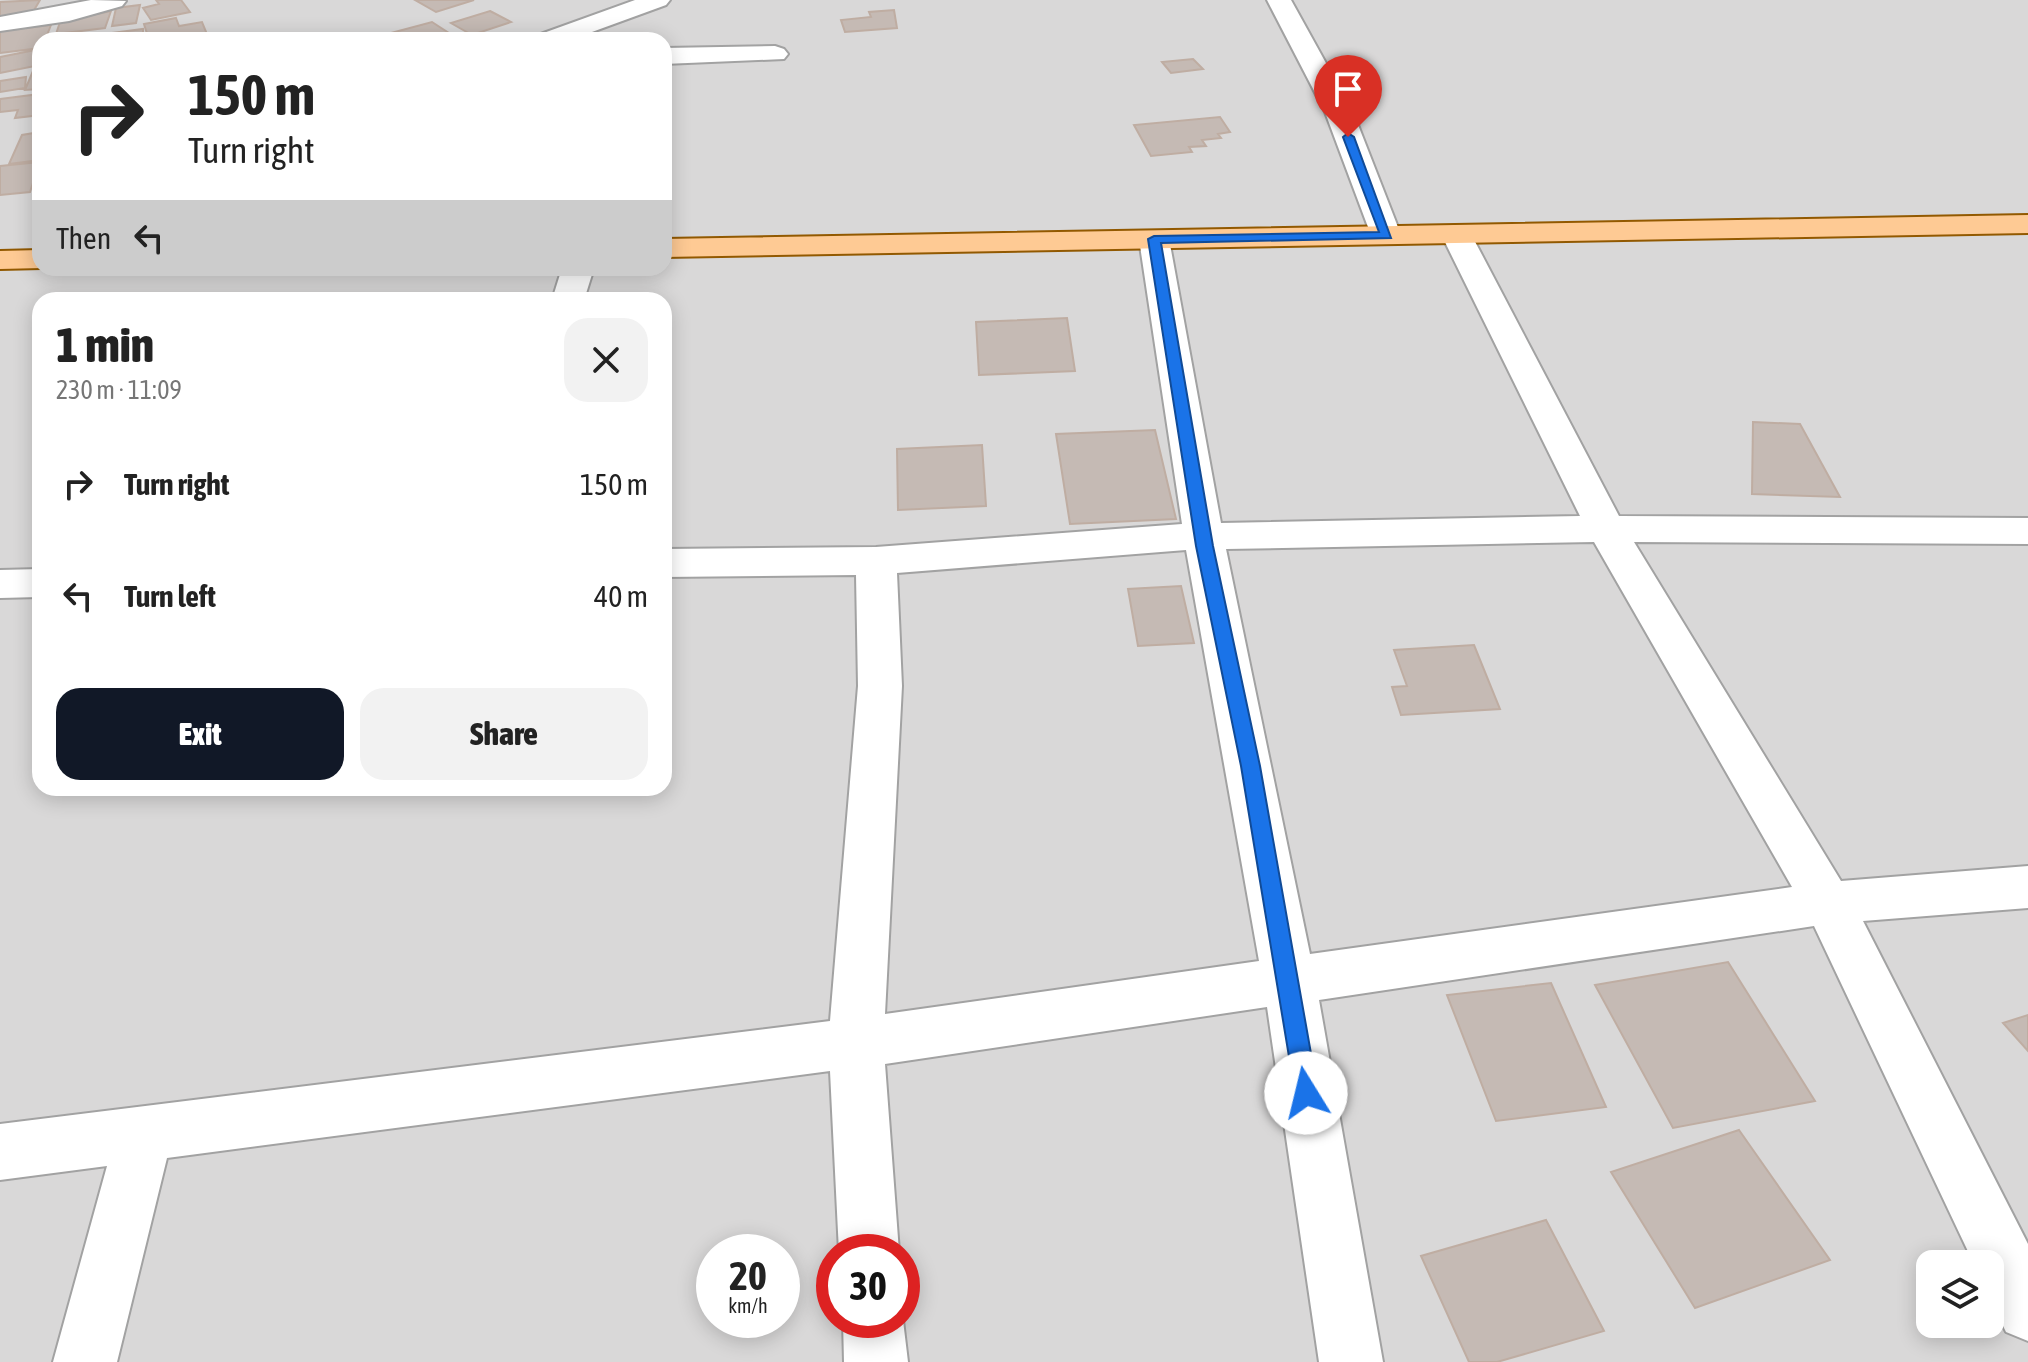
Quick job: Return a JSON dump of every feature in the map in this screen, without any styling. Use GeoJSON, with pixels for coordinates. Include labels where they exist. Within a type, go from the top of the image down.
{"type":"FeatureCollection","features":[{"type":"Feature","properties":{"kind":"main road"},"geometry":{"type":"LineString","coordinates":[[672,248],[2028,224]]}},
{"type":"Feature","properties":{"kind":"main road"},"geometry":{"type":"LineString","coordinates":[[0,260],[32,259]]}},
{"type":"Feature","properties":{"kind":"street"},"geometry":{"type":"LineString","coordinates":[[569,32],[658,0]]}},
{"type":"Feature","properties":{"kind":"street"},"geometry":{"type":"LineString","coordinates":[[1279,0],[1339,112],[1386,235]]}},
{"type":"Feature","properties":{"kind":"street"},"geometry":{"type":"LineString","coordinates":[[0,24],[69,14],[114,1]]}},
{"type":"Feature","properties":{"kind":"street"},"geometry":{"type":"LineString","coordinates":[[672,56],[775,54]]}},
{"type":"Feature","properties":{"kind":"street"},"geometry":{"type":"LineString","coordinates":[[1456,234],[1606,529],[1828,903],[2028,1310]]}},
{"type":"Feature","properties":{"kind":"street"},"geometry":{"type":"LineString","coordinates":[[1154,239],[1203,536],[1250,766],[1289,980],[1351,1362]]}},
{"type":"Feature","properties":{"kind":"street"},"geometry":{"type":"LineString","coordinates":[[672,563],[876,561],[1203,536],[1606,529],[2028,531]]}},
{"type":"Feature","properties":{"kind":"street"},"geometry":{"type":"LineString","coordinates":[[868,1234],[856,1043],[880,686],[876,561]]}},
{"type":"Feature","properties":{"kind":"street"},"geometry":{"type":"LineString","coordinates":[[0,584],[32,583]]}},
{"type":"Feature","properties":{"kind":"street"},"geometry":{"type":"LineString","coordinates":[[0,1152],[856,1043],[1828,903],[2028,887]]}},
{"type":"Feature","properties":{"kind":"street"},"geometry":{"type":"LineString","coordinates":[[85,1362],[144,1134]]}},
{"type":"Feature","properties":{"kind":"street"},"geometry":{"type":"LineString","coordinates":[[875,1338],[876,1362]]}},
{"type":"Feature","properties":{"kind":"shaded area"},"geometry":{"type":"Polygon","coordinates":[[[0,0],[2028,0],[2028,1362],[0,1362],[0,0]]]}},
{"type":"Feature","properties":{"kind":"building"},"geometry":{"type":"Polygon","coordinates":[[[40,0],[30,17],[0,19],[0,2],[40,0]]]}},
{"type":"Feature","properties":{"kind":"building"},"geometry":{"type":"Polygon","coordinates":[[[156,0],[181,0],[190,12],[151,20],[143,8],[159,4],[156,0]]]}},
{"type":"Feature","properties":{"kind":"building"},"geometry":{"type":"Polygon","coordinates":[[[415,0],[474,0],[436,12],[415,0]]]}},
{"type":"Feature","properties":{"kind":"building"},"geometry":{"type":"Polygon","coordinates":[[[140,5],[136,23],[112,26],[116,8],[140,5]]]}},
{"type":"Feature","properties":{"kind":"building"},"geometry":{"type":"Polygon","coordinates":[[[894,10],[897,28],[845,32],[841,20],[871,17],[869,12],[894,10]]]}},
{"type":"Feature","properties":{"kind":"building"},"geometry":{"type":"Polygon","coordinates":[[[111,11],[105,28],[57,32],[60,22],[111,11]]]}},
{"type":"Feature","properties":{"kind":"building"},"geometry":{"type":"Polygon","coordinates":[[[490,11],[511,22],[481,32],[467,32],[451,23],[490,11]]]}},
{"type":"Feature","properties":{"kind":"building"},"geometry":{"type":"Polygon","coordinates":[[[176,18],[179,26],[202,22],[206,32],[146,32],[144,24],[176,18]]]}},
{"type":"Feature","properties":{"kind":"building"},"geometry":{"type":"Polygon","coordinates":[[[432,22],[447,32],[395,32],[432,22]]]}},
{"type":"Feature","properties":{"kind":"building"},"geometry":{"type":"Polygon","coordinates":[[[51,25],[48,32],[32,32],[32,49],[0,53],[0,31],[51,25]]]}},
{"type":"Feature","properties":{"kind":"building"},"geometry":{"type":"Polygon","coordinates":[[[32,51],[32,67],[0,73],[0,57],[32,51]]]}},
{"type":"Feature","properties":{"kind":"building"},"geometry":{"type":"Polygon","coordinates":[[[1193,59],[1203,69],[1171,73],[1162,62],[1193,59]]]}},
{"type":"Feature","properties":{"kind":"building"},"geometry":{"type":"Polygon","coordinates":[[[32,73],[32,90],[25,90],[32,73]]]}},
{"type":"Feature","properties":{"kind":"building"},"geometry":{"type":"Polygon","coordinates":[[[26,77],[25,88],[0,92],[0,81],[26,77]]]}},
{"type":"Feature","properties":{"kind":"building"},"geometry":{"type":"Polygon","coordinates":[[[32,95],[32,116],[15,118],[18,110],[0,112],[0,99],[32,95]]]}},
{"type":"Feature","properties":{"kind":"building"},"geometry":{"type":"Polygon","coordinates":[[[1220,117],[1230,132],[1218,134],[1221,138],[1202,140],[1206,146],[1189,147],[1192,152],[1151,156],[1134,125],[1220,117]]]}},
{"type":"Feature","properties":{"kind":"building"},"geometry":{"type":"Polygon","coordinates":[[[32,133],[32,161],[9,164],[22,135],[32,133]]]}},
{"type":"Feature","properties":{"kind":"building"},"geometry":{"type":"Polygon","coordinates":[[[32,163],[30,192],[0,195],[0,166],[32,163]]]}},
{"type":"Feature","properties":{"kind":"building"},"geometry":{"type":"Polygon","coordinates":[[[1067,318],[1075,371],[979,375],[976,322],[1067,318]]]}},
{"type":"Feature","properties":{"kind":"building"},"geometry":{"type":"Polygon","coordinates":[[[1753,422],[1800,424],[1840,497],[1752,494],[1753,422]]]}},
{"type":"Feature","properties":{"kind":"building"},"geometry":{"type":"Polygon","coordinates":[[[1155,430],[1176,519],[1070,524],[1056,434],[1155,430]]]}},
{"type":"Feature","properties":{"kind":"building"},"geometry":{"type":"Polygon","coordinates":[[[982,445],[986,506],[898,510],[897,449],[982,445]]]}},
{"type":"Feature","properties":{"kind":"building"},"geometry":{"type":"Polygon","coordinates":[[[1181,586],[1194,643],[1138,646],[1128,589],[1181,586]]]}},
{"type":"Feature","properties":{"kind":"building"},"geometry":{"type":"Polygon","coordinates":[[[1474,645],[1500,709],[1401,715],[1392,687],[1407,686],[1394,650],[1474,645]]]}},
{"type":"Feature","properties":{"kind":"building"},"geometry":{"type":"Polygon","coordinates":[[[1728,962],[1815,1101],[1673,1128],[1595,985],[1728,962]]]}},
{"type":"Feature","properties":{"kind":"building"},"geometry":{"type":"Polygon","coordinates":[[[1551,983],[1606,1107],[1496,1121],[1447,995],[1551,983]]]}},
{"type":"Feature","properties":{"kind":"building"},"geometry":{"type":"Polygon","coordinates":[[[2028,1015],[2028,1051],[2003,1023],[2028,1015]]]}},
{"type":"Feature","properties":{"kind":"building"},"geometry":{"type":"Polygon","coordinates":[[[1739,1130],[1830,1260],[1695,1308],[1611,1172],[1739,1130]]]}},
{"type":"Feature","properties":{"kind":"building"},"geometry":{"type":"Polygon","coordinates":[[[1546,1220],[1604,1331],[1497,1362],[1469,1362],[1421,1256],[1546,1220]]]}},
{"type":"Feature","properties":{"kind":"route"},"geometry":{"type":"LineString","coordinates":[[1306,1093],[1250,766],[1205,546],[1154,239],[1386,235],[1348,137]]}}]}
